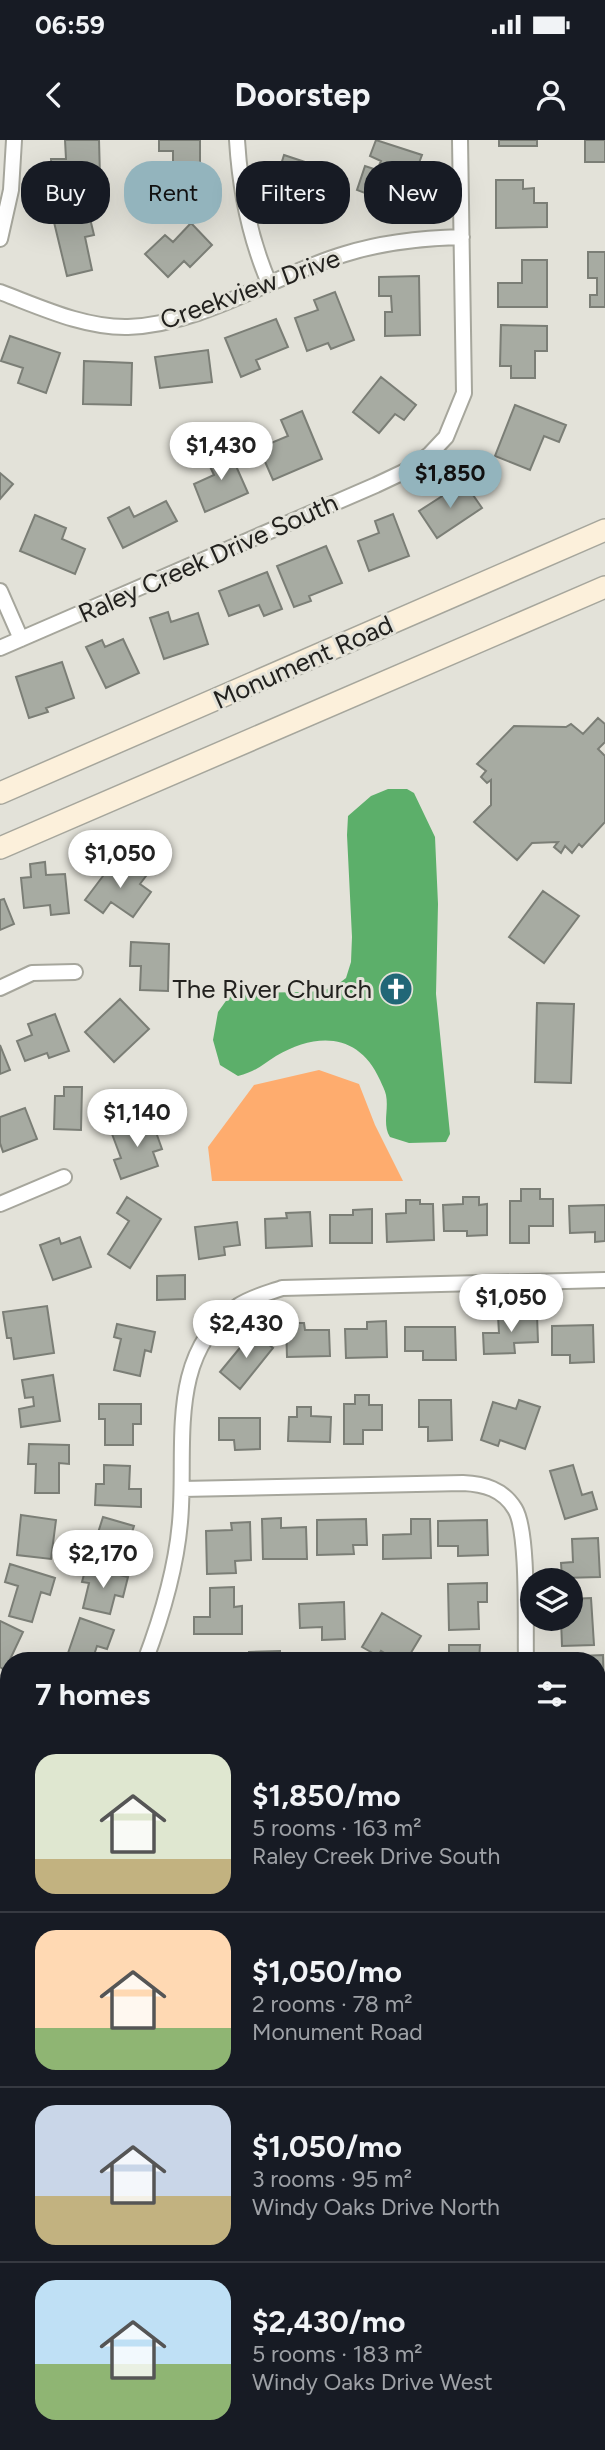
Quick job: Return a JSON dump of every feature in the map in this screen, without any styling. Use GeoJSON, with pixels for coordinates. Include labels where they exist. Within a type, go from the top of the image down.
{"type":"FeatureCollection","features":[{"type":"Feature","properties":{"kind":"main road","name":"Monument Road"},"geometry":{"type":"LineString","coordinates":[[0,793],[605,530]]}},
{"type":"Feature","properties":{"kind":"main road","name":"Monument Road"},"geometry":{"type":"LineString","coordinates":[[0,848],[605,587]]}},
{"type":"Feature","properties":{"kind":"street"},"geometry":{"type":"LineString","coordinates":[[0,239],[11,190],[14,140]]}},
{"type":"Feature","properties":{"kind":"street"},"geometry":{"type":"LineString","coordinates":[[237,140],[239,178],[247,218],[269,283]]}},
{"type":"Feature","properties":{"kind":"street"},"geometry":{"type":"LineString","coordinates":[[460,140],[461,237]]}},
{"type":"Feature","properties":{"kind":"street","name":"Creekview Drive"},"geometry":{"type":"LineString","coordinates":[[0,292],[93,323],[126,327],[175,321],[345,254],[419,239],[461,237]]}},
{"type":"Feature","properties":{"kind":"street","name":"Raley Creek Drive South"},"geometry":{"type":"LineString","coordinates":[[0,648],[412,468],[430,454],[446,437],[464,393],[461,237]]}},
{"type":"Feature","properties":{"kind":"street"},"geometry":{"type":"LineString","coordinates":[[0,591],[20,639]]}},
{"type":"Feature","properties":{"kind":"street"},"geometry":{"type":"LineString","coordinates":[[0,988],[32,974],[75,972]]}},
{"type":"Feature","properties":{"kind":"street"},"geometry":{"type":"LineString","coordinates":[[0,1204],[64,1177]]}},
{"type":"Feature","properties":{"kind":"street"},"geometry":{"type":"LineString","coordinates":[[149,1652],[158,1628],[177,1554],[182,1489],[182,1413],[187,1388],[205,1342],[218,1322],[232,1310],[282,1288],[605,1280]]}},
{"type":"Feature","properties":{"kind":"street"},"geometry":{"type":"LineString","coordinates":[[182,1489],[484,1484],[506,1499],[518,1516],[523,1539],[526,1652]]}},
{"type":"Feature","properties":{"kind":"shaded area"},"geometry":{"type":"Polygon","coordinates":[[[388,789],[407,789],[414,793],[435,837],[438,904],[436,994],[450,1134],[446,1142],[409,1143],[390,1137],[386,1127],[386,1095],[380,1080],[371,1064],[349,1045],[336,1041],[307,1043],[291,1048],[254,1070],[238,1076],[220,1065],[213,1040],[218,1012],[228,998],[242,993],[310,992],[333,988],[346,978],[351,962],[352,937],[348,816],[371,796],[388,789]]]}},
{"type":"Feature","properties":{"kind":"shaded area"},"geometry":{"type":"Polygon","coordinates":[[[319,1070],[359,1084],[375,1125],[403,1181],[212,1181],[208,1147],[254,1085],[319,1070]]]}},
{"type":"Feature","properties":{"kind":"building"},"geometry":{"type":"Polygon","coordinates":[[[65,140],[99,140],[100,161],[51,161],[66,159],[65,140]]]}},
{"type":"Feature","properties":{"kind":"building"},"geometry":{"type":"Polygon","coordinates":[[[159,140],[200,140],[200,161],[173,161],[173,151],[159,151],[159,140]]]}},
{"type":"Feature","properties":{"kind":"building"},"geometry":{"type":"Polygon","coordinates":[[[376,140],[422,155],[420,161],[381,161],[370,156],[376,140]]]}},
{"type":"Feature","properties":{"kind":"building"},"geometry":{"type":"Polygon","coordinates":[[[499,140],[537,140],[537,146],[499,146],[499,140]]]}},
{"type":"Feature","properties":{"kind":"building"},"geometry":{"type":"Polygon","coordinates":[[[585,140],[605,140],[605,162],[585,162],[585,140]]]}},
{"type":"Feature","properties":{"kind":"building"},"geometry":{"type":"Polygon","coordinates":[[[284,155],[302,161],[282,161],[284,155]]]}},
{"type":"Feature","properties":{"kind":"building"},"geometry":{"type":"Polygon","coordinates":[[[364,169],[364,193],[357,190],[364,169]]]}},
{"type":"Feature","properties":{"kind":"building"},"geometry":{"type":"Polygon","coordinates":[[[496,180],[523,180],[523,189],[534,188],[534,203],[547,203],[547,227],[496,228],[496,180]]]}},
{"type":"Feature","properties":{"kind":"building"},"geometry":{"type":"Polygon","coordinates":[[[54,224],[91,224],[94,235],[85,237],[92,270],[67,276],[54,224]]]}},
{"type":"Feature","properties":{"kind":"building"},"geometry":{"type":"Polygon","coordinates":[[[192,224],[212,245],[190,267],[184,261],[168,277],[145,254],[165,235],[173,242],[192,224]]]}},
{"type":"Feature","properties":{"kind":"building"},"geometry":{"type":"Polygon","coordinates":[[[588,252],[605,252],[605,307],[590,307],[590,295],[597,295],[597,278],[588,278],[588,252]]]}},
{"type":"Feature","properties":{"kind":"building"},"geometry":{"type":"Polygon","coordinates":[[[522,260],[547,260],[547,307],[498,307],[498,283],[522,283],[522,260]]]}},
{"type":"Feature","properties":{"kind":"building"},"geometry":{"type":"Polygon","coordinates":[[[419,276],[420,335],[385,336],[385,312],[392,312],[391,296],[379,296],[379,277],[419,276]]]}},
{"type":"Feature","properties":{"kind":"building"},"geometry":{"type":"Polygon","coordinates":[[[335,292],[354,340],[331,349],[328,343],[307,351],[295,318],[318,310],[314,300],[335,292]]]}},
{"type":"Feature","properties":{"kind":"building"},"geometry":{"type":"Polygon","coordinates":[[[276,319],[288,347],[256,360],[260,369],[241,377],[225,338],[276,319]]]}},
{"type":"Feature","properties":{"kind":"building"},"geometry":{"type":"Polygon","coordinates":[[[501,325],[547,326],[547,351],[535,351],[535,378],[511,378],[511,366],[500,366],[501,325]]]}},
{"type":"Feature","properties":{"kind":"building"},"geometry":{"type":"Polygon","coordinates":[[[10,336],[60,353],[46,393],[18,383],[23,368],[1,361],[10,336]]]}},
{"type":"Feature","properties":{"kind":"building"},"geometry":{"type":"Polygon","coordinates":[[[208,350],[212,382],[160,388],[155,357],[208,350]]]}},
{"type":"Feature","properties":{"kind":"building"},"geometry":{"type":"Polygon","coordinates":[[[84,361],[132,363],[131,405],[83,404],[84,361]]]}},
{"type":"Feature","properties":{"kind":"building"},"geometry":{"type":"Polygon","coordinates":[[[381,377],[416,405],[404,420],[395,414],[379,433],[353,412],[381,377]]]}},
{"type":"Feature","properties":{"kind":"building"},"geometry":{"type":"Polygon","coordinates":[[[515,405],[566,425],[559,442],[544,436],[530,470],[495,456],[515,405]]]}},
{"type":"Feature","properties":{"kind":"building"},"geometry":{"type":"Polygon","coordinates":[[[302,411],[322,459],[273,480],[259,448],[288,436],[281,420],[302,411]]]}},
{"type":"Feature","properties":{"kind":"building"},"geometry":{"type":"Polygon","coordinates":[[[228,448],[248,493],[205,512],[194,484],[214,475],[206,458],[228,448]]]}},
{"type":"Feature","properties":{"kind":"building"},"geometry":{"type":"Polygon","coordinates":[[[0,473],[13,484],[0,499],[0,473]]]}},
{"type":"Feature","properties":{"kind":"building"},"geometry":{"type":"Polygon","coordinates":[[[464,482],[482,508],[437,538],[419,511],[464,482]]]}},
{"type":"Feature","properties":{"kind":"building"},"geometry":{"type":"Polygon","coordinates":[[[166,501],[177,521],[123,548],[108,518],[129,507],[134,517],[166,501]]]}},
{"type":"Feature","properties":{"kind":"building"},"geometry":{"type":"Polygon","coordinates":[[[393,514],[409,556],[369,571],[358,541],[379,533],[375,521],[393,514]]]}},
{"type":"Feature","properties":{"kind":"building"},"geometry":{"type":"Polygon","coordinates":[[[35,515],[66,528],[62,539],[85,549],[75,574],[20,551],[35,515]]]}},
{"type":"Feature","properties":{"kind":"building"},"geometry":{"type":"Polygon","coordinates":[[[326,546],[342,583],[309,596],[311,601],[294,607],[277,566],[326,546]]]}},
{"type":"Feature","properties":{"kind":"building"},"geometry":{"type":"Polygon","coordinates":[[[267,572],[282,609],[264,616],[259,605],[229,616],[219,591],[267,572]]]}},
{"type":"Feature","properties":{"kind":"building"},"geometry":{"type":"Polygon","coordinates":[[[168,612],[171,622],[198,613],[208,644],[164,659],[150,618],[168,612]]]}},
{"type":"Feature","properties":{"kind":"building"},"geometry":{"type":"Polygon","coordinates":[[[123,639],[139,673],[106,688],[86,647],[102,640],[105,647],[123,639]]]}},
{"type":"Feature","properties":{"kind":"building"},"geometry":{"type":"Polygon","coordinates":[[[62,662],[74,698],[46,708],[48,712],[29,718],[16,677],[62,662]]]}},
{"type":"Feature","properties":{"kind":"building"},"geometry":{"type":"Polygon","coordinates":[[[598,718],[605,724],[605,742],[598,749],[605,756],[605,822],[582,847],[579,844],[572,853],[565,846],[561,853],[554,847],[558,842],[532,843],[517,860],[474,822],[491,805],[491,780],[487,783],[481,777],[486,771],[477,764],[514,726],[566,727],[571,724],[583,734],[598,718]]]}},
{"type":"Feature","properties":{"kind":"building"},"geometry":{"type":"Polygon","coordinates":[[[45,862],[46,875],[65,874],[69,913],[51,915],[50,905],[24,908],[21,878],[31,877],[30,864],[45,862]]]}},
{"type":"Feature","properties":{"kind":"building"},"geometry":{"type":"Polygon","coordinates":[[[128,863],[146,876],[140,884],[151,892],[133,917],[111,902],[103,913],[85,900],[112,864],[122,871],[128,863]]]}},
{"type":"Feature","properties":{"kind":"building"},"geometry":{"type":"Polygon","coordinates":[[[543,891],[579,916],[544,963],[509,937],[543,891]]]}},
{"type":"Feature","properties":{"kind":"building"},"geometry":{"type":"Polygon","coordinates":[[[4,899],[14,924],[0,930],[0,900],[4,899]]]}},
{"type":"Feature","properties":{"kind":"building"},"geometry":{"type":"Polygon","coordinates":[[[131,942],[169,944],[168,991],[140,990],[141,966],[130,966],[131,942]]]}},
{"type":"Feature","properties":{"kind":"building"},"geometry":{"type":"Polygon","coordinates":[[[120,999],[149,1029],[114,1062],[85,1032],[120,999]]]}},
{"type":"Feature","properties":{"kind":"building"},"geometry":{"type":"Polygon","coordinates":[[[537,1003],[574,1004],[571,1083],[535,1082],[537,1003]]]}},
{"type":"Feature","properties":{"kind":"building"},"geometry":{"type":"Polygon","coordinates":[[[55,1014],[69,1051],[49,1058],[47,1053],[25,1061],[17,1041],[32,1035],[28,1024],[55,1014]]]}},
{"type":"Feature","properties":{"kind":"building"},"geometry":{"type":"Polygon","coordinates":[[[0,1045],[10,1070],[0,1074],[0,1045]]]}},
{"type":"Feature","properties":{"kind":"building"},"geometry":{"type":"Polygon","coordinates":[[[64,1087],[82,1087],[81,1130],[54,1129],[55,1096],[64,1096],[64,1087]]]}},
{"type":"Feature","properties":{"kind":"building"},"geometry":{"type":"Polygon","coordinates":[[[25,1108],[37,1139],[3,1152],[0,1143],[0,1117],[25,1108]]]}},
{"type":"Feature","properties":{"kind":"building"},"geometry":{"type":"Polygon","coordinates":[[[152,1121],[162,1149],[153,1152],[158,1166],[121,1179],[114,1160],[121,1158],[112,1134],[152,1121]]]}},
{"type":"Feature","properties":{"kind":"building"},"geometry":{"type":"Polygon","coordinates":[[[521,1189],[540,1189],[540,1199],[553,1199],[553,1226],[529,1226],[529,1243],[510,1243],[510,1201],[521,1201],[521,1189]]]}},
{"type":"Feature","properties":{"kind":"building"},"geometry":{"type":"Polygon","coordinates":[[[127,1197],[161,1219],[130,1268],[108,1254],[129,1221],[117,1213],[127,1197]]]}},
{"type":"Feature","properties":{"kind":"building"},"geometry":{"type":"Polygon","coordinates":[[[463,1197],[479,1197],[479,1205],[487,1204],[487,1235],[467,1236],[467,1231],[444,1231],[443,1205],[463,1204],[463,1197]]]}},
{"type":"Feature","properties":{"kind":"building"},"geometry":{"type":"Polygon","coordinates":[[[406,1200],[433,1204],[434,1240],[387,1242],[386,1214],[406,1213],[406,1200]]]}},
{"type":"Feature","properties":{"kind":"building"},"geometry":{"type":"Polygon","coordinates":[[[605,1205],[605,1241],[595,1242],[595,1232],[570,1233],[569,1206],[605,1205]]]}},
{"type":"Feature","properties":{"kind":"building"},"geometry":{"type":"Polygon","coordinates":[[[372,1209],[372,1243],[330,1243],[330,1215],[353,1215],[353,1210],[372,1209]]]}},
{"type":"Feature","properties":{"kind":"building"},"geometry":{"type":"Polygon","coordinates":[[[310,1212],[312,1246],[266,1248],[265,1219],[287,1218],[286,1213],[310,1212]]]}},
{"type":"Feature","properties":{"kind":"building"},"geometry":{"type":"Polygon","coordinates":[[[237,1222],[240,1245],[224,1247],[225,1255],[199,1259],[195,1227],[237,1222]]]}},
{"type":"Feature","properties":{"kind":"building"},"geometry":{"type":"Polygon","coordinates":[[[80,1237],[91,1267],[53,1280],[40,1245],[59,1238],[61,1244],[80,1237]]]}},
{"type":"Feature","properties":{"kind":"building"},"geometry":{"type":"Polygon","coordinates":[[[185,1275],[185,1299],[157,1300],[157,1276],[185,1275]]]}},
{"type":"Feature","properties":{"kind":"building"},"geometry":{"type":"Polygon","coordinates":[[[47,1306],[54,1353],[14,1359],[3,1312],[47,1306]]]}},
{"type":"Feature","properties":{"kind":"building"},"geometry":{"type":"Polygon","coordinates":[[[537,1315],[538,1342],[514,1343],[515,1353],[484,1354],[483,1333],[499,1333],[498,1316],[537,1315]]]}},
{"type":"Feature","properties":{"kind":"building"},"geometry":{"type":"Polygon","coordinates":[[[386,1321],[387,1357],[346,1358],[345,1329],[367,1329],[367,1322],[386,1321]]]}},
{"type":"Feature","properties":{"kind":"building"},"geometry":{"type":"Polygon","coordinates":[[[286,1323],[304,1323],[305,1330],[329,1330],[330,1356],[287,1357],[286,1323]]]}},
{"type":"Feature","properties":{"kind":"building"},"geometry":{"type":"Polygon","coordinates":[[[117,1324],[155,1332],[151,1352],[145,1350],[140,1376],[114,1370],[121,1339],[114,1337],[117,1324]]]}},
{"type":"Feature","properties":{"kind":"building"},"geometry":{"type":"Polygon","coordinates":[[[593,1325],[594,1362],[570,1363],[570,1355],[552,1355],[552,1326],[593,1325]]]}},
{"type":"Feature","properties":{"kind":"building"},"geometry":{"type":"Polygon","coordinates":[[[405,1327],[455,1327],[456,1360],[423,1360],[423,1351],[405,1351],[405,1327]]]}},
{"type":"Feature","properties":{"kind":"building"},"geometry":{"type":"Polygon","coordinates":[[[253,1332],[273,1348],[240,1389],[220,1372],[253,1332]]]}},
{"type":"Feature","properties":{"kind":"building"},"geometry":{"type":"Polygon","coordinates":[[[53,1375],[60,1421],[21,1427],[19,1409],[34,1406],[33,1397],[25,1398],[22,1380],[53,1375]]]}},
{"type":"Feature","properties":{"kind":"building"},"geometry":{"type":"Polygon","coordinates":[[[355,1395],[369,1395],[369,1405],[382,1405],[382,1430],[363,1430],[363,1444],[344,1444],[344,1404],[355,1404],[355,1395]]]}},
{"type":"Feature","properties":{"kind":"building"},"geometry":{"type":"Polygon","coordinates":[[[419,1400],[451,1400],[452,1440],[428,1441],[428,1427],[419,1427],[419,1400]]]}},
{"type":"Feature","properties":{"kind":"building"},"geometry":{"type":"Polygon","coordinates":[[[519,1400],[540,1407],[525,1449],[500,1440],[498,1446],[481,1440],[493,1402],[516,1409],[519,1400]]]}},
{"type":"Feature","properties":{"kind":"building"},"geometry":{"type":"Polygon","coordinates":[[[99,1404],[141,1404],[141,1424],[133,1424],[133,1445],[105,1445],[105,1419],[99,1419],[99,1404]]]}},
{"type":"Feature","properties":{"kind":"building"},"geometry":{"type":"Polygon","coordinates":[[[297,1407],[311,1407],[311,1416],[331,1417],[330,1442],[288,1441],[289,1417],[297,1417],[297,1407]]]}},
{"type":"Feature","properties":{"kind":"building"},"geometry":{"type":"Polygon","coordinates":[[[219,1418],[260,1418],[260,1449],[235,1450],[234,1440],[219,1440],[219,1418]]]}},
{"type":"Feature","properties":{"kind":"building"},"geometry":{"type":"Polygon","coordinates":[[[29,1444],[69,1445],[69,1464],[59,1463],[59,1493],[35,1493],[36,1464],[28,1464],[29,1444]]]}},
{"type":"Feature","properties":{"kind":"building"},"geometry":{"type":"Polygon","coordinates":[[[104,1465],[130,1466],[129,1489],[141,1489],[141,1507],[95,1505],[96,1484],[104,1484],[104,1465]]]}},
{"type":"Feature","properties":{"kind":"building"},"geometry":{"type":"Polygon","coordinates":[[[573,1465],[582,1495],[592,1492],[597,1509],[565,1519],[550,1471],[573,1465]]]}},
{"type":"Feature","properties":{"kind":"building"},"geometry":{"type":"Polygon","coordinates":[[[21,1515],[56,1520],[51,1559],[17,1555],[21,1515]]]}},
{"type":"Feature","properties":{"kind":"building"},"geometry":{"type":"Polygon","coordinates":[[[103,1517],[134,1526],[121,1567],[90,1558],[103,1517]]]}},
{"type":"Feature","properties":{"kind":"building"},"geometry":{"type":"Polygon","coordinates":[[[281,1518],[281,1528],[306,1527],[307,1559],[263,1559],[262,1519],[281,1518]]]}},
{"type":"Feature","properties":{"kind":"building"},"geometry":{"type":"Polygon","coordinates":[[[366,1519],[367,1545],[353,1545],[354,1554],[317,1555],[317,1520],[366,1519]]]}},
{"type":"Feature","properties":{"kind":"building"},"geometry":{"type":"Polygon","coordinates":[[[411,1519],[430,1519],[431,1558],[383,1559],[383,1535],[411,1534],[411,1519]]]}},
{"type":"Feature","properties":{"kind":"building"},"geometry":{"type":"Polygon","coordinates":[[[487,1520],[488,1555],[458,1556],[458,1546],[438,1546],[438,1521],[487,1520]]]}},
{"type":"Feature","properties":{"kind":"building"},"geometry":{"type":"Polygon","coordinates":[[[250,1522],[251,1560],[235,1561],[236,1573],[207,1574],[206,1531],[232,1530],[231,1523],[250,1522]]]}},
{"type":"Feature","properties":{"kind":"building"},"geometry":{"type":"Polygon","coordinates":[[[598,1538],[600,1577],[583,1577],[583,1568],[561,1568],[561,1563],[573,1562],[572,1539],[598,1538]]]}},
{"type":"Feature","properties":{"kind":"building"},"geometry":{"type":"Polygon","coordinates":[[[10,1564],[55,1578],[50,1595],[41,1592],[32,1622],[9,1616],[18,1586],[5,1582],[10,1564]]]}},
{"type":"Feature","properties":{"kind":"building"},"geometry":{"type":"Polygon","coordinates":[[[86,1567],[128,1577],[123,1597],[115,1595],[110,1614],[83,1608],[89,1583],[82,1582],[86,1567]]]}},
{"type":"Feature","properties":{"kind":"building"},"geometry":{"type":"Polygon","coordinates":[[[487,1583],[487,1602],[478,1602],[479,1629],[449,1630],[448,1584],[487,1583]]]}},
{"type":"Feature","properties":{"kind":"building"},"geometry":{"type":"Polygon","coordinates":[[[234,1587],[234,1607],[242,1606],[242,1634],[194,1634],[194,1617],[210,1617],[210,1588],[234,1587]]]}},
{"type":"Feature","properties":{"kind":"building"},"geometry":{"type":"Polygon","coordinates":[[[583,1598],[591,1598],[594,1645],[562,1646],[561,1631],[583,1631],[583,1598]]]}},
{"type":"Feature","properties":{"kind":"building"},"geometry":{"type":"Polygon","coordinates":[[[344,1602],[345,1639],[322,1640],[322,1627],[300,1628],[299,1604],[344,1602]]]}},
{"type":"Feature","properties":{"kind":"building"},"geometry":{"type":"Polygon","coordinates":[[[382,1613],[421,1636],[411,1652],[371,1652],[362,1647],[382,1613]]]}},
{"type":"Feature","properties":{"kind":"building"},"geometry":{"type":"Polygon","coordinates":[[[80,1618],[114,1630],[107,1649],[97,1646],[95,1652],[68,1652],[80,1618]]]}},
{"type":"Feature","properties":{"kind":"building"},"geometry":{"type":"Polygon","coordinates":[[[0,1621],[23,1632],[14,1652],[0,1652],[0,1621]]]}},
{"type":"Feature","properties":{"kind":"building"},"geometry":{"type":"Polygon","coordinates":[[[449,1645],[480,1645],[480,1652],[449,1652],[449,1645]]]}},
{"type":"Feature","properties":{"kind":"place","name":"The River Church"},"geometry":{"type":"Point","coordinates":[396,989]}}]}
